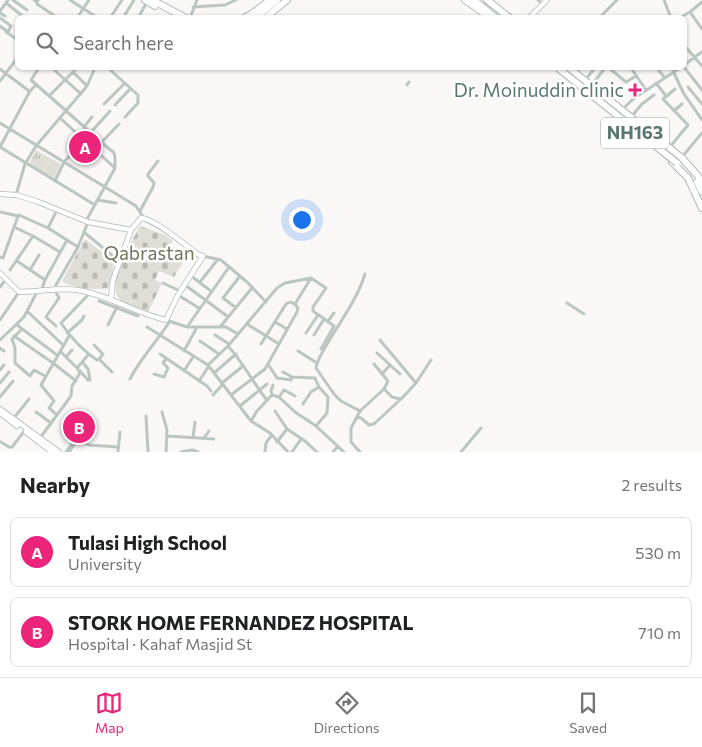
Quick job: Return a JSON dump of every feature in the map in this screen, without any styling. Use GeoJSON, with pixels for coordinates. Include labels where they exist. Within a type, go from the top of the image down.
{"type":"FeatureCollection","features":[{"type":"Feature","properties":{"kind":"highway"},"geometry":{"type":"LineString","coordinates":[[148,0],[182,15]]}},
{"type":"Feature","properties":{"kind":"highway"},"geometry":{"type":"LineString","coordinates":[[148,0],[171,15]]}},
{"type":"Feature","properties":{"kind":"highway"},"geometry":{"type":"LineString","coordinates":[[259,15],[277,0]]}},
{"type":"Feature","properties":{"kind":"highway"},"geometry":{"type":"LineString","coordinates":[[266,15],[283,0]]}},
{"type":"Feature","properties":{"kind":"highway"},"geometry":{"type":"LineString","coordinates":[[267,15],[287,0]]}},
{"type":"Feature","properties":{"kind":"highway"},"geometry":{"type":"LineString","coordinates":[[465,0],[487,15]]}},
{"type":"Feature","properties":{"kind":"highway"},"geometry":{"type":"LineString","coordinates":[[474,0],[492,15]]}},
{"type":"Feature","properties":{"kind":"highway"},"geometry":{"type":"LineString","coordinates":[[481,0],[499,15]]}},
{"type":"Feature","properties":{"kind":"highway"},"geometry":{"type":"LineString","coordinates":[[248,15],[268,1]]}},
{"type":"Feature","properties":{"kind":"highway"},"geometry":{"type":"LineString","coordinates":[[492,2],[507,15]]}},
{"type":"Feature","properties":{"kind":"highway","name":"NH163"},"geometry":{"type":"LineString","coordinates":[[559,70],[683,172],[688,178],[702,208]]}},
{"type":"Feature","properties":{"kind":"highway"},"geometry":{"type":"LineString","coordinates":[[560,70],[682,168],[691,179],[702,201]]}},
{"type":"Feature","properties":{"kind":"highway"},"geometry":{"type":"LineString","coordinates":[[565,75],[567,70]]}},
{"type":"Feature","properties":{"kind":"highway"},"geometry":{"type":"LineString","coordinates":[[570,70],[685,165],[702,192]]}},
{"type":"Feature","properties":{"kind":"highway","name":"NH163"},"geometry":{"type":"LineString","coordinates":[[571,70],[682,158],[700,174],[702,184]]}},
{"type":"Feature","properties":{"kind":"highway"},"geometry":{"type":"LineString","coordinates":[[649,143],[655,136]]}},
{"type":"Feature","properties":{"kind":"street"},"geometry":{"type":"LineString","coordinates":[[5,16],[0,12],[13,0],[28,10]]}},
{"type":"Feature","properties":{"kind":"street"},"geometry":{"type":"LineString","coordinates":[[33,0],[54,15]]}},
{"type":"Feature","properties":{"kind":"street"},"geometry":{"type":"LineString","coordinates":[[70,0],[93,15]]}},
{"type":"Feature","properties":{"kind":"street"},"geometry":{"type":"LineString","coordinates":[[79,15],[89,0]]}},
{"type":"Feature","properties":{"kind":"street"},"geometry":{"type":"LineString","coordinates":[[112,15],[122,0]]}},
{"type":"Feature","properties":{"kind":"street"},"geometry":{"type":"LineString","coordinates":[[125,15],[134,0]]}},
{"type":"Feature","properties":{"kind":"street"},"geometry":{"type":"LineString","coordinates":[[140,15],[148,0]]}},
{"type":"Feature","properties":{"kind":"street"},"geometry":{"type":"LineString","coordinates":[[163,6],[168,0]]}},
{"type":"Feature","properties":{"kind":"street"},"geometry":{"type":"LineString","coordinates":[[189,15],[197,0]]}},
{"type":"Feature","properties":{"kind":"street"},"geometry":{"type":"LineString","coordinates":[[193,7],[236,0]]}},
{"type":"Feature","properties":{"kind":"street"},"geometry":{"type":"LineString","coordinates":[[538,0],[542,4]]}},
{"type":"Feature","properties":{"kind":"street"},"geometry":{"type":"LineString","coordinates":[[532,15],[546,0]]}},
{"type":"Feature","properties":{"kind":"street"},"geometry":{"type":"LineString","coordinates":[[602,15],[617,0]]}},
{"type":"Feature","properties":{"kind":"street"},"geometry":{"type":"LineString","coordinates":[[664,0],[670,15]]}},
{"type":"Feature","properties":{"kind":"street"},"geometry":{"type":"LineString","coordinates":[[684,15],[702,2]]}},
{"type":"Feature","properties":{"kind":"street"},"geometry":{"type":"LineString","coordinates":[[8,3],[22,15]]}},
{"type":"Feature","properties":{"kind":"street"},"geometry":{"type":"LineString","coordinates":[[690,12],[702,29]]}},
{"type":"Feature","properties":{"kind":"street"},"geometry":{"type":"LineString","coordinates":[[0,18],[11,27],[8,32],[1,29]]}},
{"type":"Feature","properties":{"kind":"street"},"geometry":{"type":"LineString","coordinates":[[1,29],[15,38]]}},
{"type":"Feature","properties":{"kind":"street"},"geometry":{"type":"LineString","coordinates":[[687,49],[702,66]]}},
{"type":"Feature","properties":{"kind":"street"},"geometry":{"type":"LineString","coordinates":[[687,63],[702,52]]}},
{"type":"Feature","properties":{"kind":"street"},"geometry":{"type":"LineString","coordinates":[[0,81],[15,61]]}},
{"type":"Feature","properties":{"kind":"street"},"geometry":{"type":"LineString","coordinates":[[0,68],[30,91]]}},
{"type":"Feature","properties":{"kind":"street"},"geometry":{"type":"LineString","coordinates":[[38,70],[31,79],[36,85],[114,153],[115,157],[115,168],[87,221],[85,233],[78,247],[56,285],[55,290],[58,298],[46,317],[56,326]]}},
{"type":"Feature","properties":{"kind":"street"},"geometry":{"type":"LineString","coordinates":[[54,70],[81,94]]}},
{"type":"Feature","properties":{"kind":"street"},"geometry":{"type":"LineString","coordinates":[[16,195],[26,164],[36,146],[81,94],[94,70]]}},
{"type":"Feature","properties":{"kind":"street"},"geometry":{"type":"LineString","coordinates":[[110,70],[138,95],[139,100],[125,117]]}},
{"type":"Feature","properties":{"kind":"street"},"geometry":{"type":"LineString","coordinates":[[584,80],[593,70]]}},
{"type":"Feature","properties":{"kind":"street"},"geometry":{"type":"LineString","coordinates":[[591,86],[605,70]]}},
{"type":"Feature","properties":{"kind":"street"},"geometry":{"type":"LineString","coordinates":[[610,70],[626,82],[636,76]]}},
{"type":"Feature","properties":{"kind":"street"},"geometry":{"type":"LineString","coordinates":[[632,70],[646,90]]}},
{"type":"Feature","properties":{"kind":"street"},"geometry":{"type":"LineString","coordinates":[[659,70],[664,77]]}},
{"type":"Feature","properties":{"kind":"street"},"geometry":{"type":"LineString","coordinates":[[687,70],[702,90]]}},
{"type":"Feature","properties":{"kind":"street"},"geometry":{"type":"LineString","coordinates":[[622,110],[633,99],[674,71],[684,94],[702,120]]}},
{"type":"Feature","properties":{"kind":"street"},"geometry":{"type":"LineString","coordinates":[[49,96],[73,72],[87,86]]}},
{"type":"Feature","properties":{"kind":"street"},"geometry":{"type":"LineString","coordinates":[[104,104],[125,83]]}},
{"type":"Feature","properties":{"kind":"street"},"geometry":{"type":"LineString","coordinates":[[656,83],[666,96]]}},
{"type":"Feature","properties":{"kind":"street"},"geometry":{"type":"LineString","coordinates":[[36,85],[30,91],[0,147],[95,205]]}},
{"type":"Feature","properties":{"kind":"street"},"geometry":{"type":"LineString","coordinates":[[688,87],[702,104]]}},
{"type":"Feature","properties":{"kind":"street"},"geometry":{"type":"LineString","coordinates":[[115,105],[130,89]]}},
{"type":"Feature","properties":{"kind":"street"},"geometry":{"type":"LineString","coordinates":[[669,148],[688,125],[663,99],[675,89]]}},
{"type":"Feature","properties":{"kind":"street"},"geometry":{"type":"LineString","coordinates":[[631,117],[642,104],[654,95]]}},
{"type":"Feature","properties":{"kind":"street"},"geometry":{"type":"LineString","coordinates":[[674,111],[682,104]]}},
{"type":"Feature","properties":{"kind":"street"},"geometry":{"type":"LineString","coordinates":[[55,180],[64,162],[110,111]]}},
{"type":"Feature","properties":{"kind":"street"},"geometry":{"type":"LineString","coordinates":[[84,127],[92,117]]}},
{"type":"Feature","properties":{"kind":"street"},"geometry":{"type":"LineString","coordinates":[[61,119],[115,168]]}},
{"type":"Feature","properties":{"kind":"street"},"geometry":{"type":"LineString","coordinates":[[0,123],[136,206],[144,218],[199,255],[218,259],[240,276],[266,302]]}},
{"type":"Feature","properties":{"kind":"street"},"geometry":{"type":"LineString","coordinates":[[102,143],[119,124]]}},
{"type":"Feature","properties":{"kind":"street"},"geometry":{"type":"LineString","coordinates":[[682,158],[702,133]]}},
{"type":"Feature","properties":{"kind":"street"},"geometry":{"type":"LineString","coordinates":[[140,211],[154,184],[148,174],[158,161]]}},
{"type":"Feature","properties":{"kind":"street"},"geometry":{"type":"LineString","coordinates":[[0,195],[16,195],[87,221],[131,230]]}},
{"type":"Feature","properties":{"kind":"street"},"geometry":{"type":"LineString","coordinates":[[98,200],[116,203]]}},
{"type":"Feature","properties":{"kind":"street"},"geometry":{"type":"LineString","coordinates":[[48,228],[57,210]]}},
{"type":"Feature","properties":{"kind":"street"},"geometry":{"type":"LineString","coordinates":[[0,212],[18,216],[19,214],[48,228],[78,247]]}},
{"type":"Feature","properties":{"kind":"street"},"geometry":{"type":"LineString","coordinates":[[0,257],[2,258],[18,216]]}},
{"type":"Feature","properties":{"kind":"street"},"geometry":{"type":"LineString","coordinates":[[111,299],[113,280],[131,230],[140,218],[144,218]]}},
{"type":"Feature","properties":{"kind":"street"},"geometry":{"type":"LineString","coordinates":[[14,227],[60,252]]}},
{"type":"Feature","properties":{"kind":"street"},"geometry":{"type":"LineString","coordinates":[[85,233],[120,260]]}},
{"type":"Feature","properties":{"kind":"street"},"geometry":{"type":"LineString","coordinates":[[10,270],[18,261],[33,236]]}},
{"type":"Feature","properties":{"kind":"street"},"geometry":{"type":"LineString","coordinates":[[0,340],[7,332],[18,325],[39,292],[67,240]]}},
{"type":"Feature","properties":{"kind":"street"},"geometry":{"type":"LineString","coordinates":[[30,270],[39,255]]}},
{"type":"Feature","properties":{"kind":"street"},"geometry":{"type":"LineString","coordinates":[[130,379],[136,367],[160,336],[180,293],[203,256]]}},
{"type":"Feature","properties":{"kind":"street"},"geometry":{"type":"LineString","coordinates":[[200,282],[218,259]]}},
{"type":"Feature","properties":{"kind":"street"},"geometry":{"type":"LineString","coordinates":[[18,261],[45,280]]}},
{"type":"Feature","properties":{"kind":"street"},"geometry":{"type":"LineString","coordinates":[[187,327],[205,299],[229,268]]}},
{"type":"Feature","properties":{"kind":"street"},"geometry":{"type":"LineString","coordinates":[[0,273],[19,292],[76,289],[120,302],[150,316],[187,327],[226,327],[238,334]]}},
{"type":"Feature","properties":{"kind":"street"},"geometry":{"type":"LineString","coordinates":[[360,411],[341,401],[334,394],[326,380],[317,370],[317,363],[357,296],[364,274]]}},
{"type":"Feature","properties":{"kind":"street"},"geometry":{"type":"LineString","coordinates":[[190,276],[212,291]]}},
{"type":"Feature","properties":{"kind":"street"},"geometry":{"type":"LineString","coordinates":[[235,307],[223,298],[240,276]]}},
{"type":"Feature","properties":{"kind":"street"},"geometry":{"type":"LineString","coordinates":[[295,304],[311,278]]}},
{"type":"Feature","properties":{"kind":"street"},"geometry":{"type":"LineString","coordinates":[[199,381],[219,354],[229,345],[277,288],[285,283],[311,278],[326,288],[313,307],[313,311],[334,327],[321,349]]}},
{"type":"Feature","properties":{"kind":"street"},"geometry":{"type":"LineString","coordinates":[[0,287],[6,279]]}},
{"type":"Feature","properties":{"kind":"street"},"geometry":{"type":"LineString","coordinates":[[163,283],[199,308]]}},
{"type":"Feature","properties":{"kind":"street"},"geometry":{"type":"LineString","coordinates":[[185,285],[228,316]]}},
{"type":"Feature","properties":{"kind":"street"},"geometry":{"type":"LineString","coordinates":[[220,328],[252,288]]}},
{"type":"Feature","properties":{"kind":"street"},"geometry":{"type":"LineString","coordinates":[[0,320],[19,292]]}},
{"type":"Feature","properties":{"kind":"street"},"geometry":{"type":"LineString","coordinates":[[91,293],[61,323],[68,334],[112,372]]}},
{"type":"Feature","properties":{"kind":"street"},"geometry":{"type":"LineString","coordinates":[[99,301],[138,316]]}},
{"type":"Feature","properties":{"kind":"street"},"geometry":{"type":"LineString","coordinates":[[108,326],[120,302]]}},
{"type":"Feature","properties":{"kind":"street"},"geometry":{"type":"LineString","coordinates":[[231,396],[252,380],[267,365],[297,312],[298,308],[295,304],[290,302],[286,304],[261,344]]}},
{"type":"Feature","properties":{"kind":"street"},"geometry":{"type":"LineString","coordinates":[[567,303],[584,314]]}},
{"type":"Feature","properties":{"kind":"street"},"geometry":{"type":"LineString","coordinates":[[27,311],[63,346]]}},
{"type":"Feature","properties":{"kind":"street"},"geometry":{"type":"LineString","coordinates":[[314,335],[334,313]]}},
{"type":"Feature","properties":{"kind":"street"},"geometry":{"type":"LineString","coordinates":[[306,333],[318,315]]}},
{"type":"Feature","properties":{"kind":"street"},"geometry":{"type":"LineString","coordinates":[[57,415],[49,408],[54,401],[41,386],[68,334],[84,316]]}},
{"type":"Feature","properties":{"kind":"street"},"geometry":{"type":"LineString","coordinates":[[275,321],[287,329]]}},
{"type":"Feature","properties":{"kind":"street"},"geometry":{"type":"LineString","coordinates":[[247,324],[278,344]]}},
{"type":"Feature","properties":{"kind":"street"},"geometry":{"type":"LineString","coordinates":[[18,325],[57,356]]}},
{"type":"Feature","properties":{"kind":"street"},"geometry":{"type":"LineString","coordinates":[[147,327],[209,366],[251,421],[288,452]]}},
{"type":"Feature","properties":{"kind":"street"},"geometry":{"type":"LineString","coordinates":[[184,351],[197,327]]}},
{"type":"Feature","properties":{"kind":"street"},"geometry":{"type":"LineString","coordinates":[[22,328],[12,340],[15,348],[15,363],[30,376],[34,370],[45,376]]}},
{"type":"Feature","properties":{"kind":"street"},"geometry":{"type":"LineString","coordinates":[[215,335],[229,345],[267,400]]}},
{"type":"Feature","properties":{"kind":"street"},"geometry":{"type":"LineString","coordinates":[[14,336],[76,381]]}},
{"type":"Feature","properties":{"kind":"street"},"geometry":{"type":"LineString","coordinates":[[380,340],[416,383]]}},
{"type":"Feature","properties":{"kind":"street"},"geometry":{"type":"LineString","coordinates":[[200,341],[219,354]]}},
{"type":"Feature","properties":{"kind":"street"},"geometry":{"type":"LineString","coordinates":[[94,345],[103,354],[99,359]]}},
{"type":"Feature","properties":{"kind":"street"},"geometry":{"type":"LineString","coordinates":[[0,348],[4,351]]}},
{"type":"Feature","properties":{"kind":"street"},"geometry":{"type":"LineString","coordinates":[[66,357],[72,350]]}},
{"type":"Feature","properties":{"kind":"street"},"geometry":{"type":"LineString","coordinates":[[60,351],[90,380],[88,369],[83,363]]}},
{"type":"Feature","properties":{"kind":"street"},"geometry":{"type":"LineString","coordinates":[[298,351],[317,363]]}},
{"type":"Feature","properties":{"kind":"street"},"geometry":{"type":"LineString","coordinates":[[377,353],[400,374]]}},
{"type":"Feature","properties":{"kind":"street"},"geometry":{"type":"LineString","coordinates":[[39,439],[71,396],[72,388],[80,376],[79,369],[89,354]]}},
{"type":"Feature","properties":{"kind":"street"},"geometry":{"type":"LineString","coordinates":[[160,354],[199,381],[212,393],[244,366]]}},
{"type":"Feature","properties":{"kind":"street"},"geometry":{"type":"LineString","coordinates":[[214,372],[236,354]]}},
{"type":"Feature","properties":{"kind":"street"},"geometry":{"type":"LineString","coordinates":[[184,371],[193,356]]}},
{"type":"Feature","properties":{"kind":"street"},"geometry":{"type":"LineString","coordinates":[[154,374],[164,377],[168,368],[163,363],[166,359]]}},
{"type":"Feature","properties":{"kind":"street"},"geometry":{"type":"LineString","coordinates":[[357,418],[361,418],[369,425],[374,424],[416,383],[431,360]]}},
{"type":"Feature","properties":{"kind":"street"},"geometry":{"type":"LineString","coordinates":[[360,452],[355,447],[350,436],[351,428],[360,411],[384,389],[388,381],[374,364]]}},
{"type":"Feature","properties":{"kind":"street"},"geometry":{"type":"LineString","coordinates":[[0,370],[4,365]]}},
{"type":"Feature","properties":{"kind":"street"},"geometry":{"type":"LineString","coordinates":[[267,365],[277,378],[290,380],[292,377]]}},
{"type":"Feature","properties":{"kind":"street"},"geometry":{"type":"LineString","coordinates":[[382,374],[390,365]]}},
{"type":"Feature","properties":{"kind":"street"},"geometry":{"type":"LineString","coordinates":[[0,383],[9,372]]}},
{"type":"Feature","properties":{"kind":"street"},"geometry":{"type":"LineString","coordinates":[[283,372],[292,377],[317,380],[319,386],[328,397],[327,413],[316,426]]}},
{"type":"Feature","properties":{"kind":"street"},"geometry":{"type":"LineString","coordinates":[[0,397],[13,381]]}},
{"type":"Feature","properties":{"kind":"street"},"geometry":{"type":"LineString","coordinates":[[240,406],[267,384]]}},
{"type":"Feature","properties":{"kind":"street"},"geometry":{"type":"LineString","coordinates":[[251,421],[257,411],[272,395],[273,385]]}},
{"type":"Feature","properties":{"kind":"street"},"geometry":{"type":"LineString","coordinates":[[303,404],[319,386]]}},
{"type":"Feature","properties":{"kind":"street"},"geometry":{"type":"LineString","coordinates":[[384,389],[392,397],[400,400]]}},
{"type":"Feature","properties":{"kind":"street"},"geometry":{"type":"LineString","coordinates":[[279,397],[284,390],[295,396]]}},
{"type":"Feature","properties":{"kind":"street"},"geometry":{"type":"LineString","coordinates":[[272,395],[279,397],[295,412],[316,426],[344,452]]}},
{"type":"Feature","properties":{"kind":"street"},"geometry":{"type":"LineString","coordinates":[[13,419],[29,400]]}},
{"type":"Feature","properties":{"kind":"street"},"geometry":{"type":"LineString","coordinates":[[0,408],[52,452]]}},
{"type":"Feature","properties":{"kind":"street"},"geometry":{"type":"LineString","coordinates":[[275,411],[287,429],[317,452]]}},
{"type":"Feature","properties":{"kind":"street"},"geometry":{"type":"LineString","coordinates":[[36,412],[51,423]]}},
{"type":"Feature","properties":{"kind":"street"},"geometry":{"type":"LineString","coordinates":[[162,412],[167,436],[166,452]]}},
{"type":"Feature","properties":{"kind":"street"},"geometry":{"type":"LineString","coordinates":[[0,413],[59,452]]}},
{"type":"Feature","properties":{"kind":"street"},"geometry":{"type":"LineString","coordinates":[[146,416],[148,452]]}},
{"type":"Feature","properties":{"kind":"street"},"geometry":{"type":"LineString","coordinates":[[193,438],[195,422]]}},
{"type":"Feature","properties":{"kind":"street"},"geometry":{"type":"LineString","coordinates":[[461,452],[481,428]]}},
{"type":"Feature","properties":{"kind":"street"},"geometry":{"type":"LineString","coordinates":[[277,442],[287,429]]}},
{"type":"Feature","properties":{"kind":"street"},"geometry":{"type":"LineString","coordinates":[[1,442],[9,448],[12,447],[26,430]]}},
{"type":"Feature","properties":{"kind":"street"},"geometry":{"type":"LineString","coordinates":[[203,439],[209,430]]}},
{"type":"Feature","properties":{"kind":"street"},"geometry":{"type":"LineString","coordinates":[[84,431],[78,440],[67,452],[84,431]]}},
{"type":"Feature","properties":{"kind":"street"},"geometry":{"type":"LineString","coordinates":[[78,440],[88,445],[118,450],[120,432]]}},
{"type":"Feature","properties":{"kind":"street"},"geometry":{"type":"LineString","coordinates":[[167,436],[214,439]]}},
{"type":"Feature","properties":{"kind":"street"},"geometry":{"type":"LineString","coordinates":[[265,452],[266,443],[271,436]]}},
{"type":"Feature","properties":{"kind":"street"},"geometry":{"type":"LineString","coordinates":[[292,452],[301,440]]}},
{"type":"Feature","properties":{"kind":"street"},"geometry":{"type":"LineString","coordinates":[[333,452],[338,446]]}},
{"type":"Feature","properties":{"kind":"street"},"geometry":{"type":"LineString","coordinates":[[181,452],[192,450],[198,452]]}},
{"type":"Feature","properties":{"kind":"green space"},"geometry":{"type":"Polygon","coordinates":[[[36,150],[50,158],[43,172],[29,164],[36,150]]]}},
{"type":"Feature","properties":{"kind":"green space"},"geometry":{"type":"Polygon","coordinates":[[[50,158],[61,164],[54,178],[43,172],[50,158]]]}},
{"type":"Feature","properties":{"kind":"green space","name":"Qabrastan"},"geometry":{"type":"Polygon","coordinates":[[[140,226],[165,235],[173,241],[169,246],[185,259],[174,277],[159,271],[155,280],[162,283],[147,315],[122,302],[117,295],[116,285],[120,264],[140,226]]]}},
{"type":"Feature","properties":{"kind":"green space","name":"Qabrastan"},"geometry":{"type":"Polygon","coordinates":[[[85,239],[114,261],[108,288],[84,288],[62,281],[85,239]]]}},
{"type":"Feature","properties":{"kind":"place","name":"Dr. Moinuddin clinic"},"geometry":{"type":"Point","coordinates":[635,90]}},
{"type":"Feature","properties":{"kind":"place","name":"Tulasi High School"},"geometry":{"type":"Point","coordinates":[85,147]}},
{"type":"Feature","properties":{"kind":"place","name":"STORK HOME FERNANDEZ HOSPITAL"},"geometry":{"type":"Point","coordinates":[79,427]}}]}
